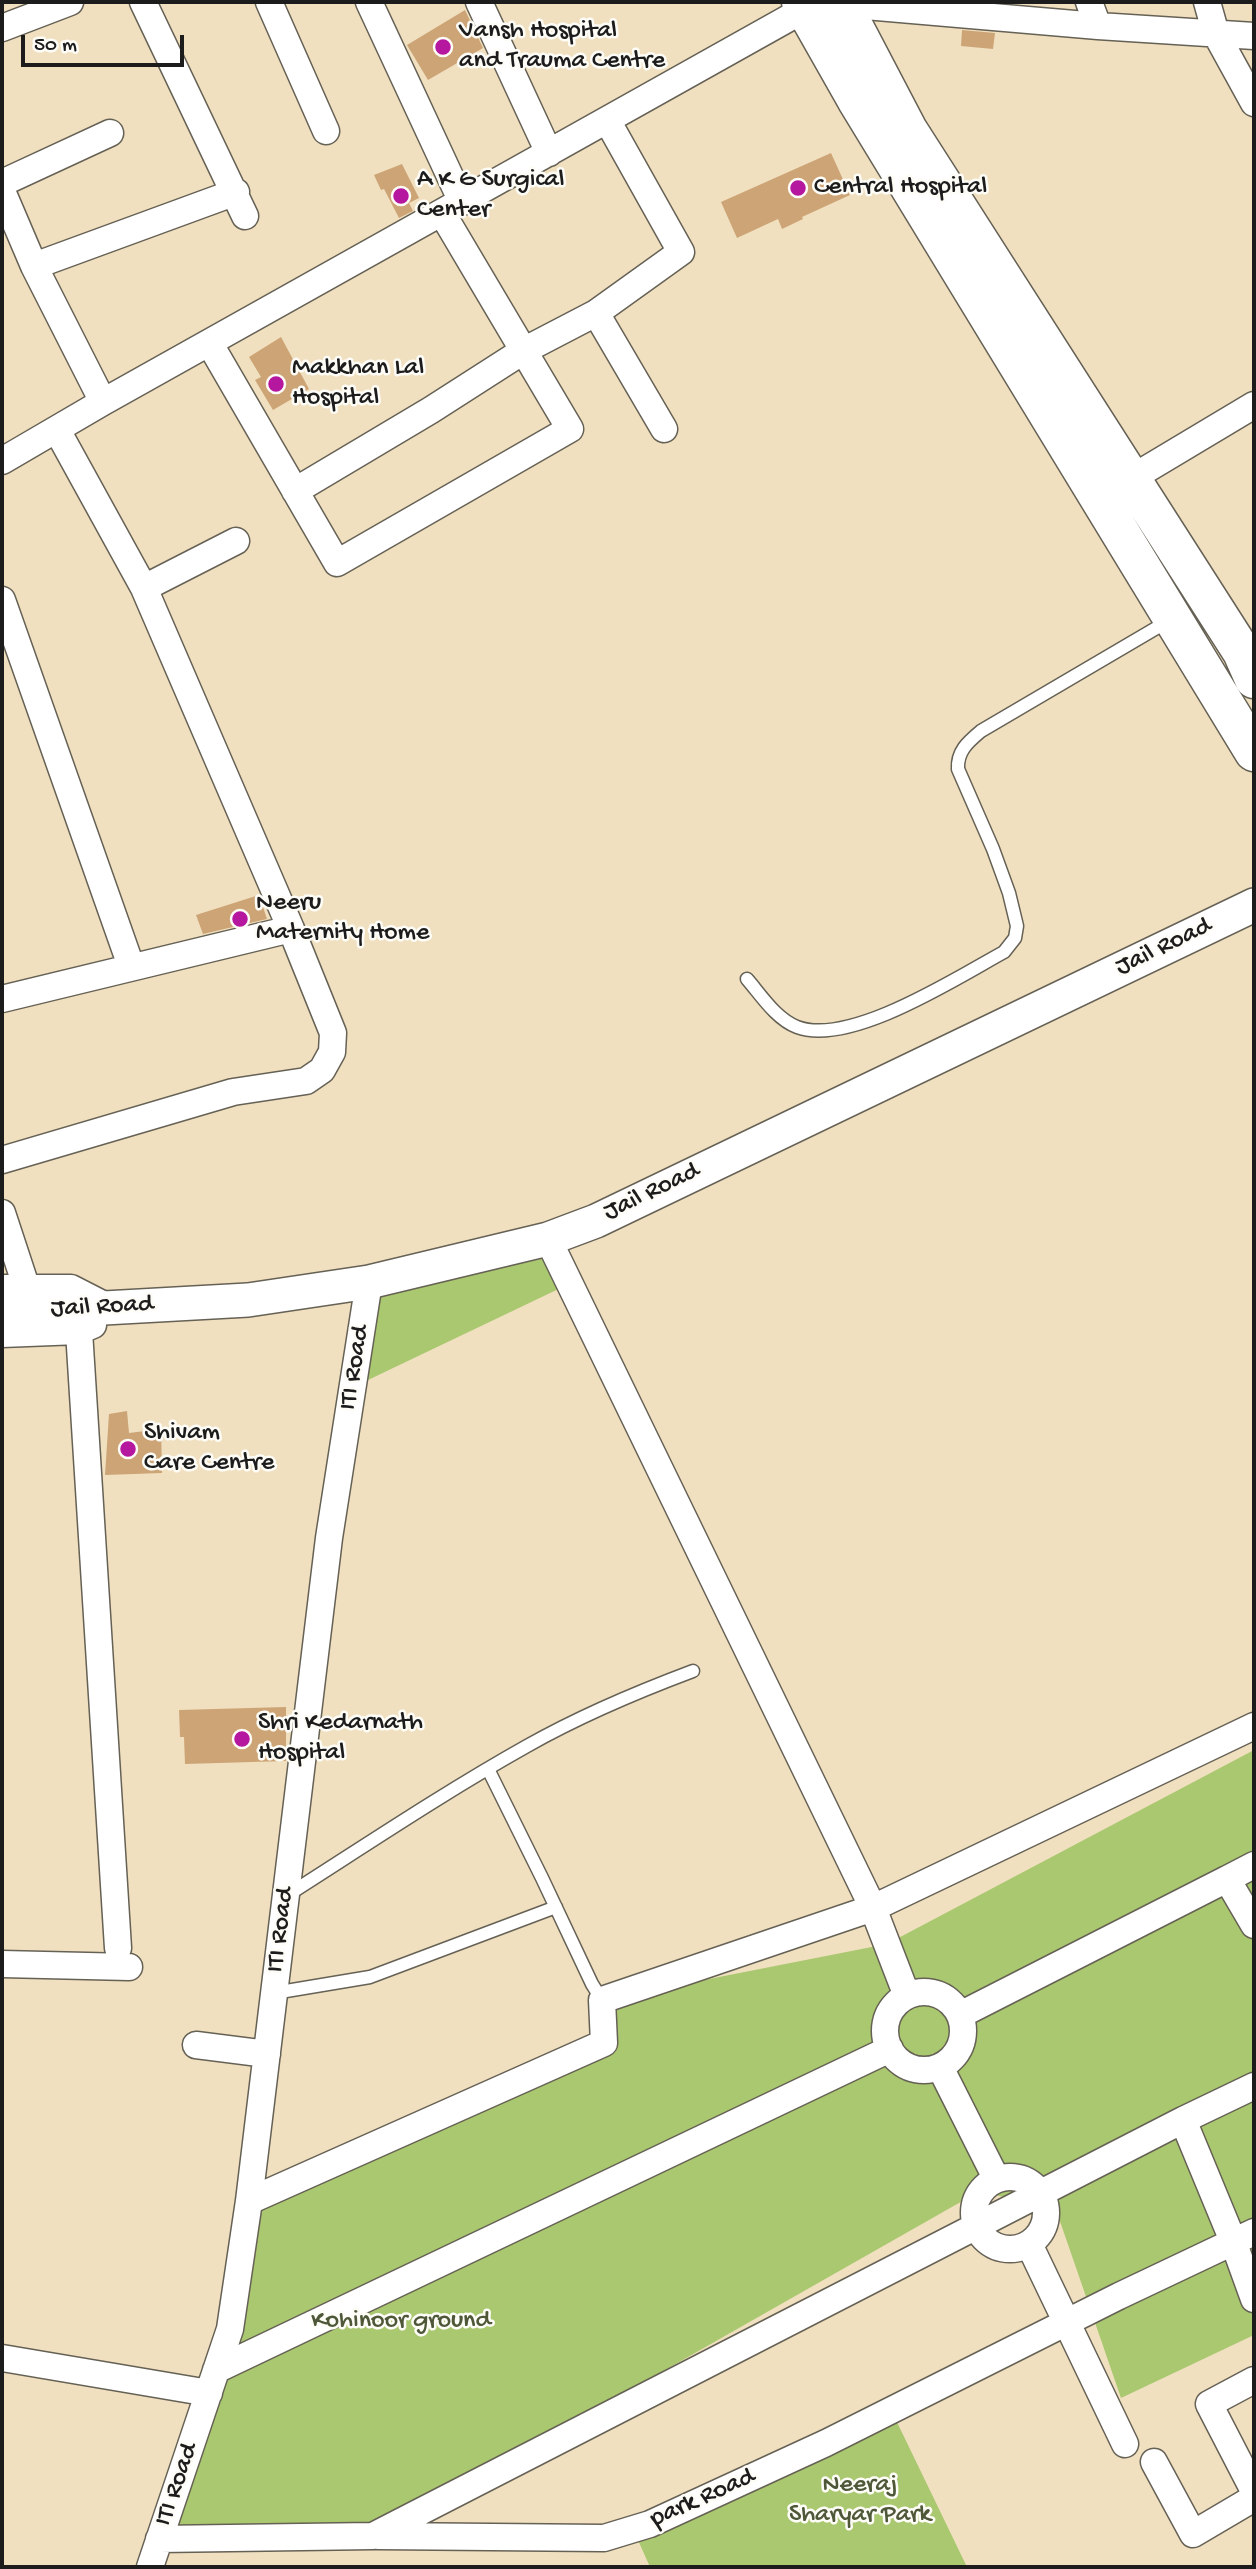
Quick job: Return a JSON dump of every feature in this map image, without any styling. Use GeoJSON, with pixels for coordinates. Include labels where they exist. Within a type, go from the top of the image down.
{"type":"FeatureCollection","features":[{"type":"Feature","properties":{"kind":"main road"},"geometry":{"type":"LineString","coordinates":[[822,4],[908,130],[1132,478],[1242,652],[1254,679]]}},
{"type":"Feature","properties":{"kind":"main road"},"geometry":{"type":"LineString","coordinates":[[822,4],[856,99],[1254,751]]}},
{"type":"Feature","properties":{"kind":"street"},"geometry":{"type":"LineString","coordinates":[[2,29],[70,2]]}},
{"type":"Feature","properties":{"kind":"street"},"geometry":{"type":"LineString","coordinates":[[34,266],[241,204],[143,2]]}},
{"type":"Feature","properties":{"kind":"street"},"geometry":{"type":"LineString","coordinates":[[269,2],[326,131]]}},
{"type":"Feature","properties":{"kind":"street"},"geometry":{"type":"LineString","coordinates":[[210,344],[337,563],[570,429],[523,351],[452,208],[369,2]]}},
{"type":"Feature","properties":{"kind":"street"},"geometry":{"type":"LineString","coordinates":[[479,2],[549,153]]}},
{"type":"Feature","properties":{"kind":"street"},"geometry":{"type":"LineString","coordinates":[[1088,2],[1098,26]]}},
{"type":"Feature","properties":{"kind":"street"},"geometry":{"type":"LineString","coordinates":[[1207,2],[1216,34],[1254,103]]}},
{"type":"Feature","properties":{"kind":"street"},"geometry":{"type":"LineString","coordinates":[[2,461],[607,120],[822,4],[1254,36]]}},
{"type":"Feature","properties":{"kind":"street"},"geometry":{"type":"LineString","coordinates":[[295,491],[431,410],[523,351],[596,313],[681,252],[607,120]]}},
{"type":"Feature","properties":{"kind":"street"},"geometry":{"type":"LineString","coordinates":[[2,183],[110,133]]}},
{"type":"Feature","properties":{"kind":"street"},"geometry":{"type":"LineString","coordinates":[[2,191],[11,240],[34,266],[103,402]]}},
{"type":"Feature","properties":{"kind":"street"},"geometry":{"type":"LineString","coordinates":[[596,313],[663,429]]}},
{"type":"Feature","properties":{"kind":"street"},"geometry":{"type":"LineString","coordinates":[[1132,478],[1254,405]]}},
{"type":"Feature","properties":{"kind":"street"},"geometry":{"type":"LineString","coordinates":[[2,1160],[233,1092],[306,1081],[322,1070],[332,1052],[333,1033],[291,929],[144,588],[57,430]]}},
{"type":"Feature","properties":{"kind":"street"},"geometry":{"type":"LineString","coordinates":[[144,588],[236,541]]}},
{"type":"Feature","properties":{"kind":"street"},"geometry":{"type":"LineString","coordinates":[[2,600],[7,628],[131,966]]}},
{"type":"Feature","properties":{"kind":"street","name":"Jail Road"},"geometry":{"type":"LineString","coordinates":[[2,1311],[26,1296],[122,1308],[248,1300],[369,1282],[548,1239],[596,1221],[1254,905]]}},
{"type":"Feature","properties":{"kind":"street"},"geometry":{"type":"LineString","coordinates":[[2,999],[291,929]]}},
{"type":"Feature","properties":{"kind":"street"},"geometry":{"type":"LineString","coordinates":[[2,1213],[26,1296]]}},
{"type":"Feature","properties":{"kind":"street"},"geometry":{"type":"LineString","coordinates":[[548,1239],[873,1908],[907,1996]]}},
{"type":"Feature","properties":{"kind":"street","name":"ITI Road"},"geometry":{"type":"LineString","coordinates":[[150,2567],[230,2329],[250,2201],[329,1538],[369,1282]]}},
{"type":"Feature","properties":{"kind":"street"},"geometry":{"type":"LineString","coordinates":[[2,1334],[79,1331],[122,1308]]}},
{"type":"Feature","properties":{"kind":"street"},"geometry":{"type":"LineString","coordinates":[[2,1964],[123,1958],[79,1331]]}},
{"type":"Feature","properties":{"kind":"street"},"geometry":{"type":"LineString","coordinates":[[250,2201],[604,2043],[602,2000],[873,1908],[1254,1726]]}},
{"type":"Feature","properties":{"kind":"street"},"geometry":{"type":"LineString","coordinates":[[960,2015],[1254,1864]]}},
{"type":"Feature","properties":{"kind":"street"},"geometry":{"type":"LineString","coordinates":[[1227,1879],[1254,1925]]}},
{"type":"Feature","properties":{"kind":"street"},"geometry":{"type":"LineString","coordinates":[[922,1992],[937,1994],[950,2002],[960,2015],[963,2029],[961,2044],[954,2057],[940,2067],[927,2070],[911,2068],[898,2061],[890,2049],[885,2034],[887,2019],[895,2005],[907,1996],[922,1992]]}},
{"type":"Feature","properties":{"kind":"street"},"geometry":{"type":"LineString","coordinates":[[196,2045],[267,2054]]}},
{"type":"Feature","properties":{"kind":"street"},"geometry":{"type":"LineString","coordinates":[[2,2358],[212,2381],[890,2049]]}},
{"type":"Feature","properties":{"kind":"street"},"geometry":{"type":"LineString","coordinates":[[940,2067],[996,2178]]}},
{"type":"Feature","properties":{"kind":"street"},"geometry":{"type":"LineString","coordinates":[[373,2536],[1254,2086]]}},
{"type":"Feature","properties":{"kind":"street"},"geometry":{"type":"LineString","coordinates":[[1183,2120],[1244,2237],[1254,2299]]}},
{"type":"Feature","properties":{"kind":"street"},"geometry":{"type":"LineString","coordinates":[[1019,2177],[1032,2183],[1041,2194],[1046,2208],[1046,2222],[1029,2245],[1015,2249],[1001,2248],[988,2242],[977,2227],[973,2218],[974,2204],[980,2191],[996,2178],[1019,2177]]}},
{"type":"Feature","properties":{"kind":"street","name":"park Road"},"geometry":{"type":"LineString","coordinates":[[159,2539],[373,2536],[604,2538],[650,2524],[826,2443],[1119,2296],[1244,2237]]}},
{"type":"Feature","properties":{"kind":"street"},"geometry":{"type":"LineString","coordinates":[[1029,2245],[1125,2444]]}},
{"type":"Feature","properties":{"kind":"street"},"geometry":{"type":"LineString","coordinates":[[1254,2379],[1209,2404],[1254,2491]]}},
{"type":"Feature","properties":{"kind":"street"},"geometry":{"type":"LineString","coordinates":[[1154,2462],[1193,2534],[1254,2498]]}},
{"type":"Feature","properties":{"kind":"lane"},"geometry":{"type":"LineString","coordinates":[[747,979],[777,1013],[797,1027],[814,1030],[837,1029],[905,1007],[1004,952],[1015,938],[1017,926],[1009,893],[961,777],[957,759],[965,745],[981,731],[1174,618]]}},
{"type":"Feature","properties":{"kind":"lane"},"geometry":{"type":"LineString","coordinates":[[286,1896],[529,1745],[635,1693],[693,1671]]}},
{"type":"Feature","properties":{"kind":"lane"},"geometry":{"type":"LineString","coordinates":[[488,1769],[602,2000]]}},
{"type":"Feature","properties":{"kind":"lane"},"geometry":{"type":"LineString","coordinates":[[274,1993],[370,1977],[556,1907]]}},
{"type":"Feature","properties":{"kind":"green space"},"geometry":{"type":"Polygon","coordinates":[[[550,1249],[569,1284],[368,1380],[373,1293],[550,1249]]]}},
{"type":"Feature","properties":{"kind":"green space","name":"Kohinoor ground"},"geometry":{"type":"Polygon","coordinates":[[[1254,1750],[1254,2335],[1121,2398],[1054,2204],[1046,2208],[980,2191],[373,2536],[159,2539],[209,2393],[249,2201],[606,2044],[602,2000],[887,1944],[1254,1750]]]}},
{"type":"Feature","properties":{"kind":"green space","name":"Neeraj Sharyar Park"},"geometry":{"type":"Polygon","coordinates":[[[894,2416],[967,2567],[650,2567],[629,2520],[894,2416]]]}},
{"type":"Feature","properties":{"kind":"building"},"geometry":{"type":"Polygon","coordinates":[[[465,10],[483,48],[428,80],[407,45],[465,10]]]}},
{"type":"Feature","properties":{"kind":"building"},"geometry":{"type":"Polygon","coordinates":[[[962,30],[995,33],[993,49],[961,46],[962,30]]]}},
{"type":"Feature","properties":{"kind":"building"},"geometry":{"type":"Polygon","coordinates":[[[831,153],[850,195],[782,229],[778,219],[737,238],[721,202],[831,153]]]}},
{"type":"Feature","properties":{"kind":"building"},"geometry":{"type":"Polygon","coordinates":[[[402,164],[419,198],[409,203],[413,211],[399,218],[374,175],[402,164]]]}},
{"type":"Feature","properties":{"kind":"building"},"geometry":{"type":"Polygon","coordinates":[[[281,337],[309,389],[273,410],[255,380],[261,377],[249,357],[281,337]]]}},
{"type":"Feature","properties":{"kind":"building"},"geometry":{"type":"Polygon","coordinates":[[[259,895],[267,919],[203,934],[196,915],[259,895]]]}},
{"type":"Feature","properties":{"kind":"building"},"geometry":{"type":"Polygon","coordinates":[[[127,1411],[129,1433],[161,1429],[162,1473],[105,1475],[109,1414],[127,1411]]]}},
{"type":"Feature","properties":{"kind":"building"},"geometry":{"type":"Polygon","coordinates":[[[286,1707],[286,1761],[185,1764],[179,1710],[286,1707]]]}},
{"type":"Feature","properties":{"kind":"place","name":"Vansh Hospital and Trauma Centre"},"geometry":{"type":"Point","coordinates":[443,47]}},
{"type":"Feature","properties":{"kind":"place","name":"Central Hospital"},"geometry":{"type":"Point","coordinates":[798,188]}},
{"type":"Feature","properties":{"kind":"place","name":"A K G Surgical Center"},"geometry":{"type":"Point","coordinates":[401,196]}},
{"type":"Feature","properties":{"kind":"place","name":"Makkhan Lal Hospital"},"geometry":{"type":"Point","coordinates":[276,384]}},
{"type":"Feature","properties":{"kind":"place","name":"Neeru Maternity Home"},"geometry":{"type":"Point","coordinates":[240,919]}},
{"type":"Feature","properties":{"kind":"place","name":"Shivam Care Centre"},"geometry":{"type":"Point","coordinates":[128,1449]}},
{"type":"Feature","properties":{"kind":"place","name":"Shri Kedarnath Hospital"},"geometry":{"type":"Point","coordinates":[242,1739]}}]}
